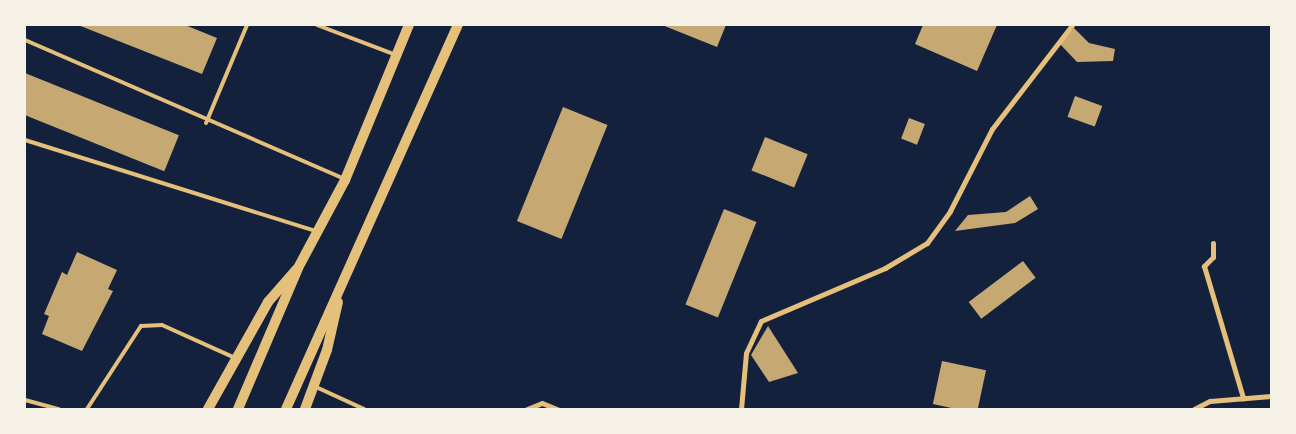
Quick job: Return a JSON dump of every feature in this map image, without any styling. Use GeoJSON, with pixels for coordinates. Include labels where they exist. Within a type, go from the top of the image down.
{"type":"FeatureCollection","features":[{"type":"Feature","properties":{"kind":"main road"},"geometry":{"type":"LineString","coordinates":[[238,409],[298,268],[316,231],[345,180],[409,25]]}},
{"type":"Feature","properties":{"kind":"main road"},"geometry":{"type":"LineString","coordinates":[[286,409],[458,25]]}},
{"type":"Feature","properties":{"kind":"main road"},"geometry":{"type":"LineString","coordinates":[[208,409],[268,302],[298,268]]}},
{"type":"Feature","properties":{"kind":"main road"},"geometry":{"type":"LineString","coordinates":[[305,409],[327,350],[341,284]]}},
{"type":"Feature","properties":{"kind":"street"},"geometry":{"type":"LineString","coordinates":[[741,409],[746,353],[761,321],[885,268],[927,243],[950,212],[992,129],[1072,25]]}},
{"type":"Feature","properties":{"kind":"street"},"geometry":{"type":"LineString","coordinates":[[1213,243],[1213,257],[1204,266],[1243,398]]}},
{"type":"Feature","properties":{"kind":"street"},"geometry":{"type":"LineString","coordinates":[[1194,409],[1210,401],[1271,396]]}},
{"type":"Feature","properties":{"kind":"street"},"geometry":{"type":"LineString","coordinates":[[527,409],[542,403],[557,409]]}},
{"type":"Feature","properties":{"kind":"lane"},"geometry":{"type":"LineString","coordinates":[[206,123],[247,25]]}},
{"type":"Feature","properties":{"kind":"lane"},"geometry":{"type":"LineString","coordinates":[[317,25],[396,55]]}},
{"type":"Feature","properties":{"kind":"lane"},"geometry":{"type":"LineString","coordinates":[[25,40],[206,123],[345,180]]}},
{"type":"Feature","properties":{"kind":"lane"},"geometry":{"type":"LineString","coordinates":[[25,140],[316,231]]}},
{"type":"Feature","properties":{"kind":"lane"},"geometry":{"type":"LineString","coordinates":[[87,409],[141,326],[162,325],[235,358]]}},
{"type":"Feature","properties":{"kind":"lane"},"geometry":{"type":"LineString","coordinates":[[314,386],[364,409]]}},
{"type":"Feature","properties":{"kind":"lane"},"geometry":{"type":"LineString","coordinates":[[25,400],[59,409]]}},
{"type":"Feature","properties":{"kind":"building"},"geometry":{"type":"Polygon","coordinates":[[[78,25],[185,25],[217,38],[202,74],[78,25]]]}},
{"type":"Feature","properties":{"kind":"building"},"geometry":{"type":"Polygon","coordinates":[[[662,25],[726,25],[717,47],[662,25]]]}},
{"type":"Feature","properties":{"kind":"building"},"geometry":{"type":"Polygon","coordinates":[[[923,25],[997,25],[977,71],[915,44],[923,25]]]}},
{"type":"Feature","properties":{"kind":"building"},"geometry":{"type":"Polygon","coordinates":[[[1074,28],[1089,43],[1115,49],[1113,61],[1077,62],[1059,43],[1074,28]]]}},
{"type":"Feature","properties":{"kind":"building"},"geometry":{"type":"Polygon","coordinates":[[[25,73],[179,135],[164,171],[25,115],[25,73]]]}},
{"type":"Feature","properties":{"kind":"building"},"geometry":{"type":"Polygon","coordinates":[[[1075,96],[1102,106],[1095,127],[1067,117],[1075,96]]]}},
{"type":"Feature","properties":{"kind":"building"},"geometry":{"type":"Polygon","coordinates":[[[563,107],[608,125],[561,239],[517,221],[563,107]]]}},
{"type":"Feature","properties":{"kind":"building"},"geometry":{"type":"Polygon","coordinates":[[[909,118],[925,124],[917,145],[901,139],[909,118]]]}},
{"type":"Feature","properties":{"kind":"building"},"geometry":{"type":"Polygon","coordinates":[[[765,137],[808,154],[794,188],[752,170],[765,137]]]}},
{"type":"Feature","properties":{"kind":"building"},"geometry":{"type":"Polygon","coordinates":[[[1030,196],[1038,209],[1015,223],[955,231],[968,215],[1006,212],[1030,196]]]}},
{"type":"Feature","properties":{"kind":"building"},"geometry":{"type":"Polygon","coordinates":[[[724,209],[756,222],[718,318],[685,304],[724,209]]]}},
{"type":"Feature","properties":{"kind":"building"},"geometry":{"type":"Polygon","coordinates":[[[77,252],[117,270],[108,289],[113,291],[82,351],[42,334],[49,316],[44,314],[62,272],[67,275],[77,252]]]}},
{"type":"Feature","properties":{"kind":"building"},"geometry":{"type":"Polygon","coordinates":[[[1023,261],[1036,278],[981,319],[969,302],[1023,261]]]}},
{"type":"Feature","properties":{"kind":"building"},"geometry":{"type":"Polygon","coordinates":[[[768,326],[798,373],[769,382],[751,355],[768,326]]]}},
{"type":"Feature","properties":{"kind":"building"},"geometry":{"type":"Polygon","coordinates":[[[942,361],[986,370],[978,409],[956,409],[933,404],[942,361]]]}}]}
